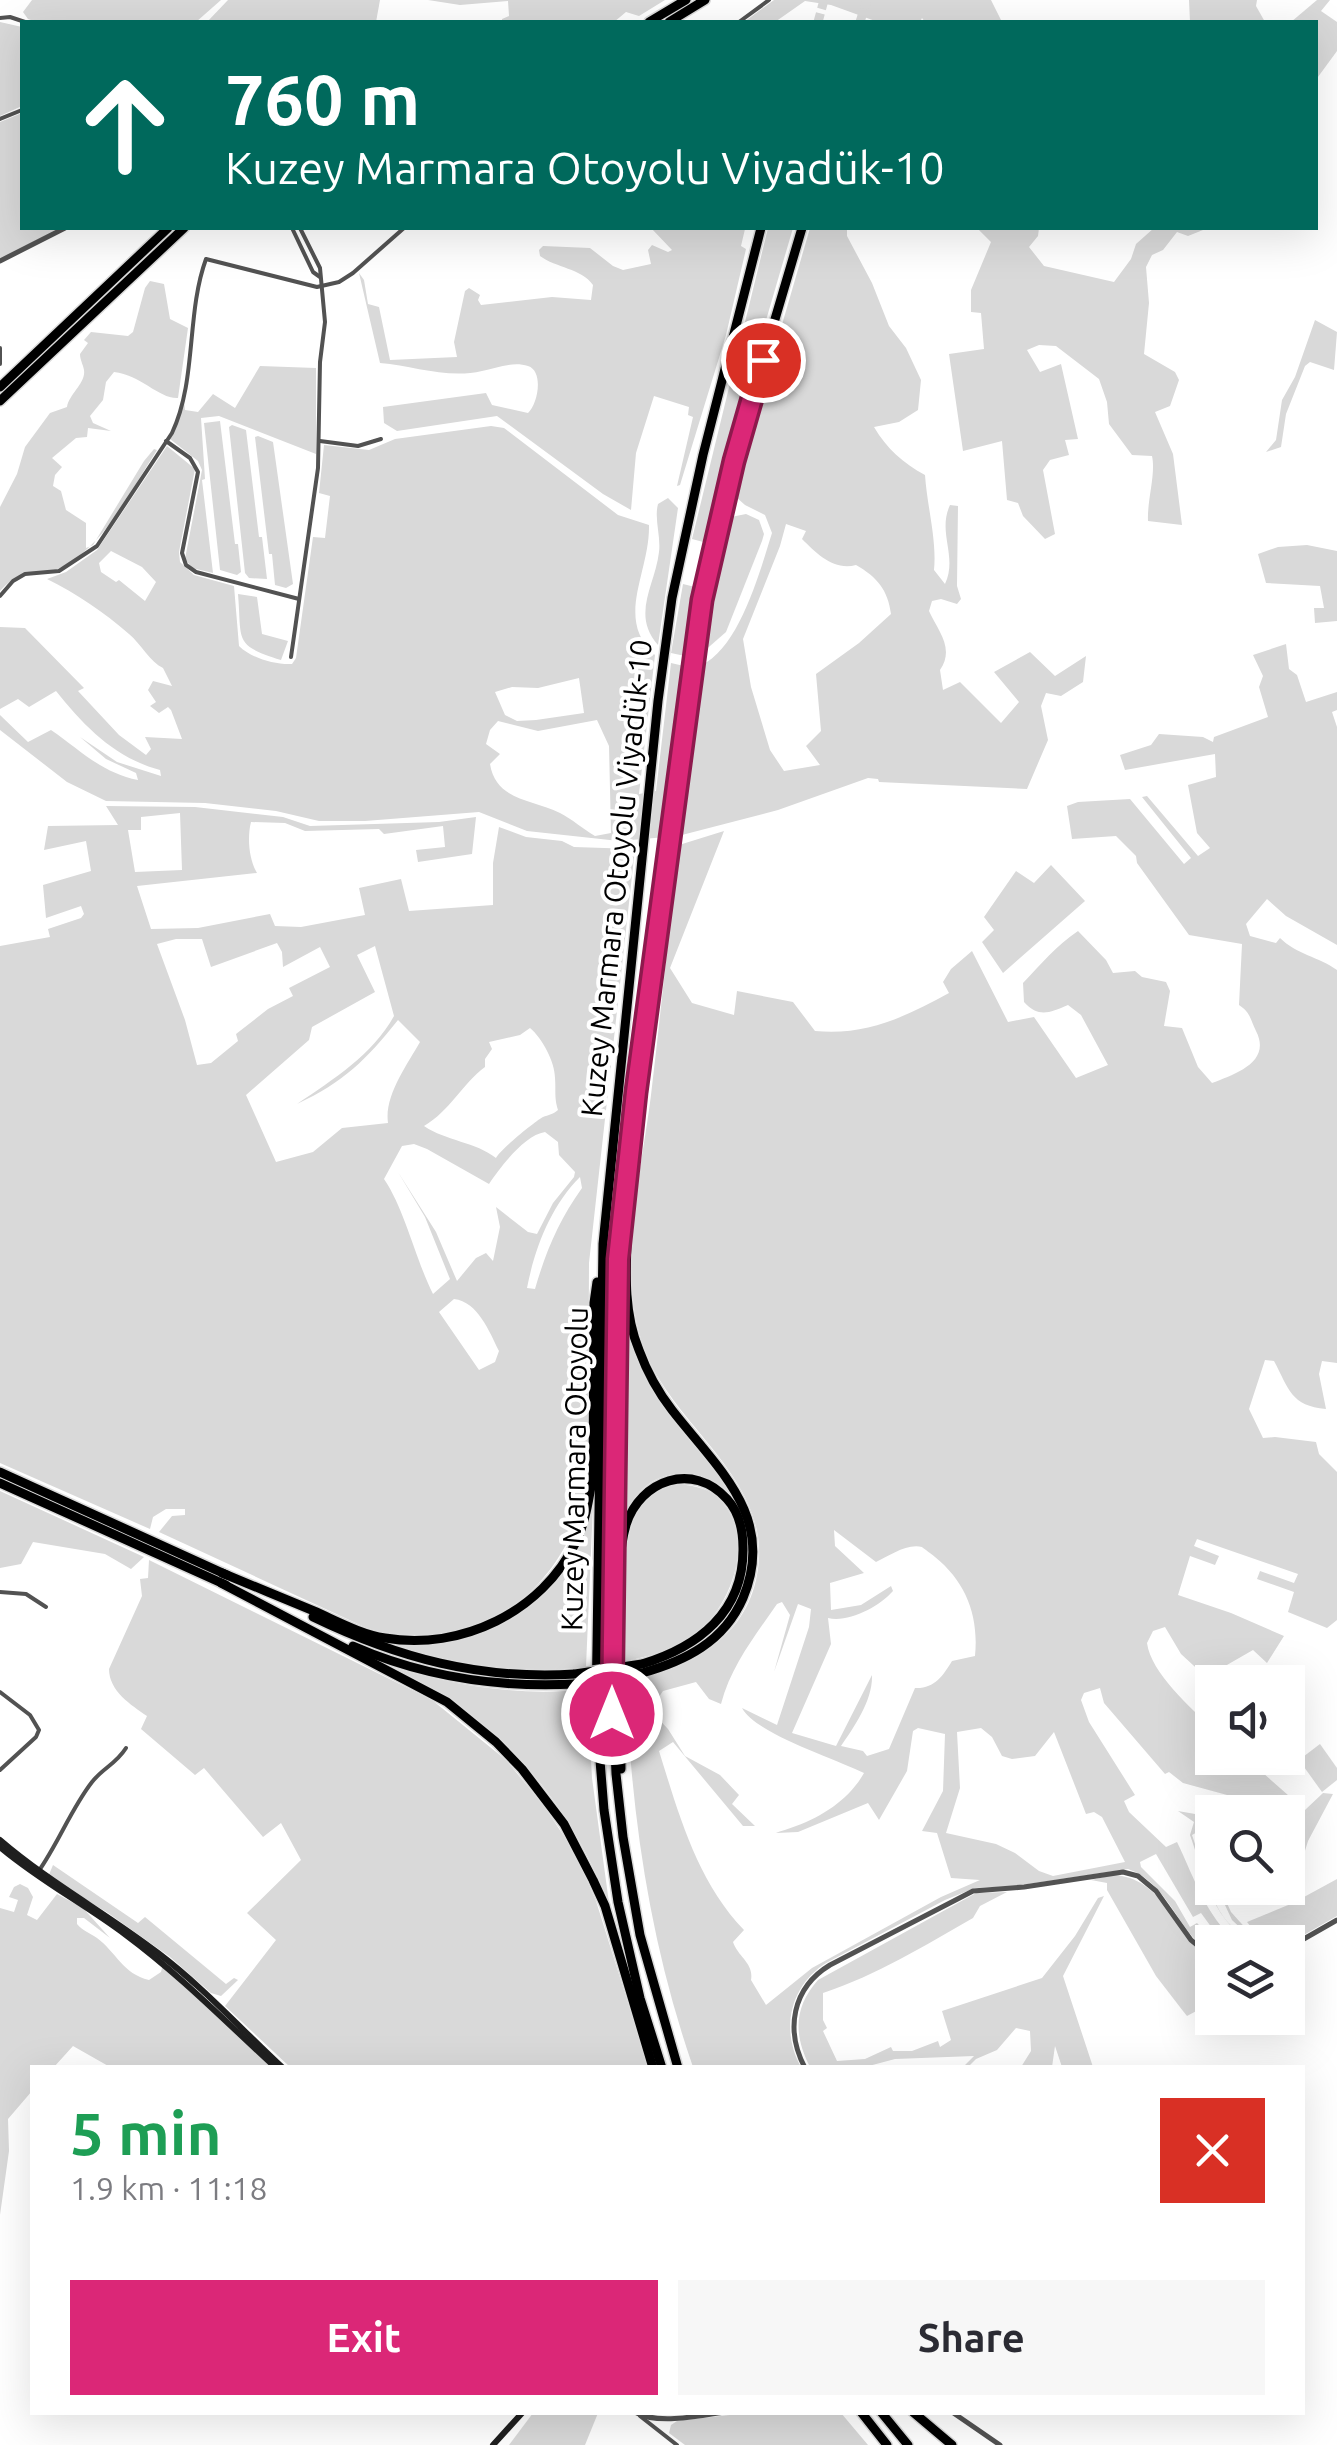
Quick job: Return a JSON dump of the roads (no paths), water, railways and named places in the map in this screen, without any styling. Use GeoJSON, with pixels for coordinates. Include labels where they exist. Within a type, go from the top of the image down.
{"type":"FeatureCollection","features":[{"type":"Feature","properties":{"kind":"highway"},"geometry":{"type":"LineString","coordinates":[[652,20],[686,0]]}},
{"type":"Feature","properties":{"kind":"highway"},"geometry":{"type":"LineString","coordinates":[[673,20],[705,0]]}},
{"type":"Feature","properties":{"kind":"highway"},"geometry":{"type":"LineString","coordinates":[[0,386],[166,230]]}},
{"type":"Feature","properties":{"kind":"highway"},"geometry":{"type":"LineString","coordinates":[[0,401],[182,230]]}},
{"type":"Feature","properties":{"kind":"highway","name":"Kuzey Marmara Otoyolu Viyadük-10"},"geometry":{"type":"LineString","coordinates":[[610,1164],[672,598],[702,455],[760,230]]}},
{"type":"Feature","properties":{"kind":"highway","name":"Kuzey Marmara Otoyolu Viyadük-10"},"geometry":{"type":"LineString","coordinates":[[628,1164],[702,600],[734,461],[801,230]]}},
{"type":"Feature","properties":{"kind":"highway","name":"Kuzey Marmara Otoyolu"},"geometry":{"type":"LineString","coordinates":[[610,1164],[604,1244],[596,1711],[604,1810],[618,1902],[640,1998],[661,2065]]}},
{"type":"Feature","properties":{"kind":"highway"},"geometry":{"type":"LineString","coordinates":[[0,1472],[222,1578],[332,1637],[410,1667],[490,1683],[575,1680],[688,1657],[721,1632],[736,1613],[746,1588],[752,1547],[749,1522],[737,1492],[663,1398],[634,1339],[627,1302],[628,1164]]}},
{"type":"Feature","properties":{"kind":"highway","name":"Kuzey Marmara Otoyolu"},"geometry":{"type":"LineString","coordinates":[[628,1164],[618,1259],[612,1714],[622,1836],[651,1984],[677,2065]]}},
{"type":"Feature","properties":{"kind":"highway"},"geometry":{"type":"LineString","coordinates":[[0,1483],[222,1578],[359,1631],[408,1640],[432,1640],[471,1632],[508,1615],[530,1599],[562,1565],[576,1542],[593,1475],[594,1303],[604,1244]]}},
{"type":"Feature","properties":{"kind":"highway"},"geometry":{"type":"LineString","coordinates":[[622,1836],[620,1582],[625,1529],[638,1500],[654,1486],[673,1479],[704,1482],[726,1498],[738,1518],[743,1544],[740,1579],[729,1606],[708,1632],[642,1669]]}},
{"type":"Feature","properties":{"kind":"highway"},"geometry":{"type":"LineString","coordinates":[[222,1578],[436,1695],[482,1730],[522,1769],[564,1824],[593,1880],[611,1925],[653,2065]]}},
{"type":"Feature","properties":{"kind":"highway"},"geometry":{"type":"LineString","coordinates":[[863,2415],[887,2445]]}},
{"type":"Feature","properties":{"kind":"highway"},"geometry":{"type":"LineString","coordinates":[[883,2415],[908,2445]]}},
{"type":"Feature","properties":{"kind":"highway"},"geometry":{"type":"LineString","coordinates":[[917,2415],[952,2445]]}},
{"type":"Feature","properties":{"kind":"main road"},"geometry":{"type":"LineString","coordinates":[[0,1844],[163,1964],[273,2065]]}},
{"type":"Feature","properties":{"kind":"main road"},"geometry":{"type":"LineString","coordinates":[[37,1874],[135,1936],[184,1974],[280,2065]]}},
{"type":"Feature","properties":{"kind":"main road"},"geometry":{"type":"LineString","coordinates":[[493,2445],[520,2415]]}},
{"type":"Feature","properties":{"kind":"street"},"geometry":{"type":"LineString","coordinates":[[742,20],[769,0]]}},
{"type":"Feature","properties":{"kind":"street"},"geometry":{"type":"LineString","coordinates":[[0,262],[60,230]]}},
{"type":"Feature","properties":{"kind":"street"},"geometry":{"type":"LineString","coordinates":[[293,230],[314,272],[320,276]]}},
{"type":"Feature","properties":{"kind":"street"},"geometry":{"type":"LineString","coordinates":[[290,657],[320,441],[320,362],[325,322],[320,268],[301,230]]}},
{"type":"Feature","properties":{"kind":"street"},"geometry":{"type":"LineString","coordinates":[[0,596],[25,574],[59,572],[96,546],[166,441],[179,416],[206,259],[309,287],[322,286],[353,273],[402,230]]}},
{"type":"Feature","properties":{"kind":"street"},"geometry":{"type":"LineString","coordinates":[[0,348],[0,364]]}},
{"type":"Feature","properties":{"kind":"street"},"geometry":{"type":"LineString","coordinates":[[320,441],[358,446],[382,439]]}},
{"type":"Feature","properties":{"kind":"street"},"geometry":{"type":"LineString","coordinates":[[166,441],[190,458],[198,472],[182,554],[186,565],[196,572],[300,599]]}},
{"type":"Feature","properties":{"kind":"street"},"geometry":{"type":"LineString","coordinates":[[0,1592],[26,1594],[46,1607]]}},
{"type":"Feature","properties":{"kind":"street"},"geometry":{"type":"LineString","coordinates":[[0,1692],[30,1716],[39,1730],[0,1770]]}},
{"type":"Feature","properties":{"kind":"street"},"geometry":{"type":"LineString","coordinates":[[37,1874],[90,1785],[115,1765],[126,1748]]}},
{"type":"Feature","properties":{"kind":"street"},"geometry":{"type":"LineString","coordinates":[[804,2065],[792,2029],[798,2003],[811,1981],[830,1966],[973,1891],[1130,1873],[1156,1890],[1195,1943]]}},
{"type":"Feature","properties":{"kind":"street"},"geometry":{"type":"LineString","coordinates":[[1305,1938],[1337,1920]]}},
{"type":"Feature","properties":{"kind":"street"},"geometry":{"type":"LineString","coordinates":[[639,2415],[677,2445]]}},
{"type":"Feature","properties":{"kind":"street"},"geometry":{"type":"LineString","coordinates":[[956,2415],[1000,2445]]}},
{"type":"Feature","properties":{"kind":"tunnel"},"geometry":{"type":"LineString","coordinates":[[819,20],[824,0]]}},
{"type":"Feature","properties":{"kind":"tunnel"},"geometry":{"type":"LineString","coordinates":[[861,20],[867,0]]}}]}
